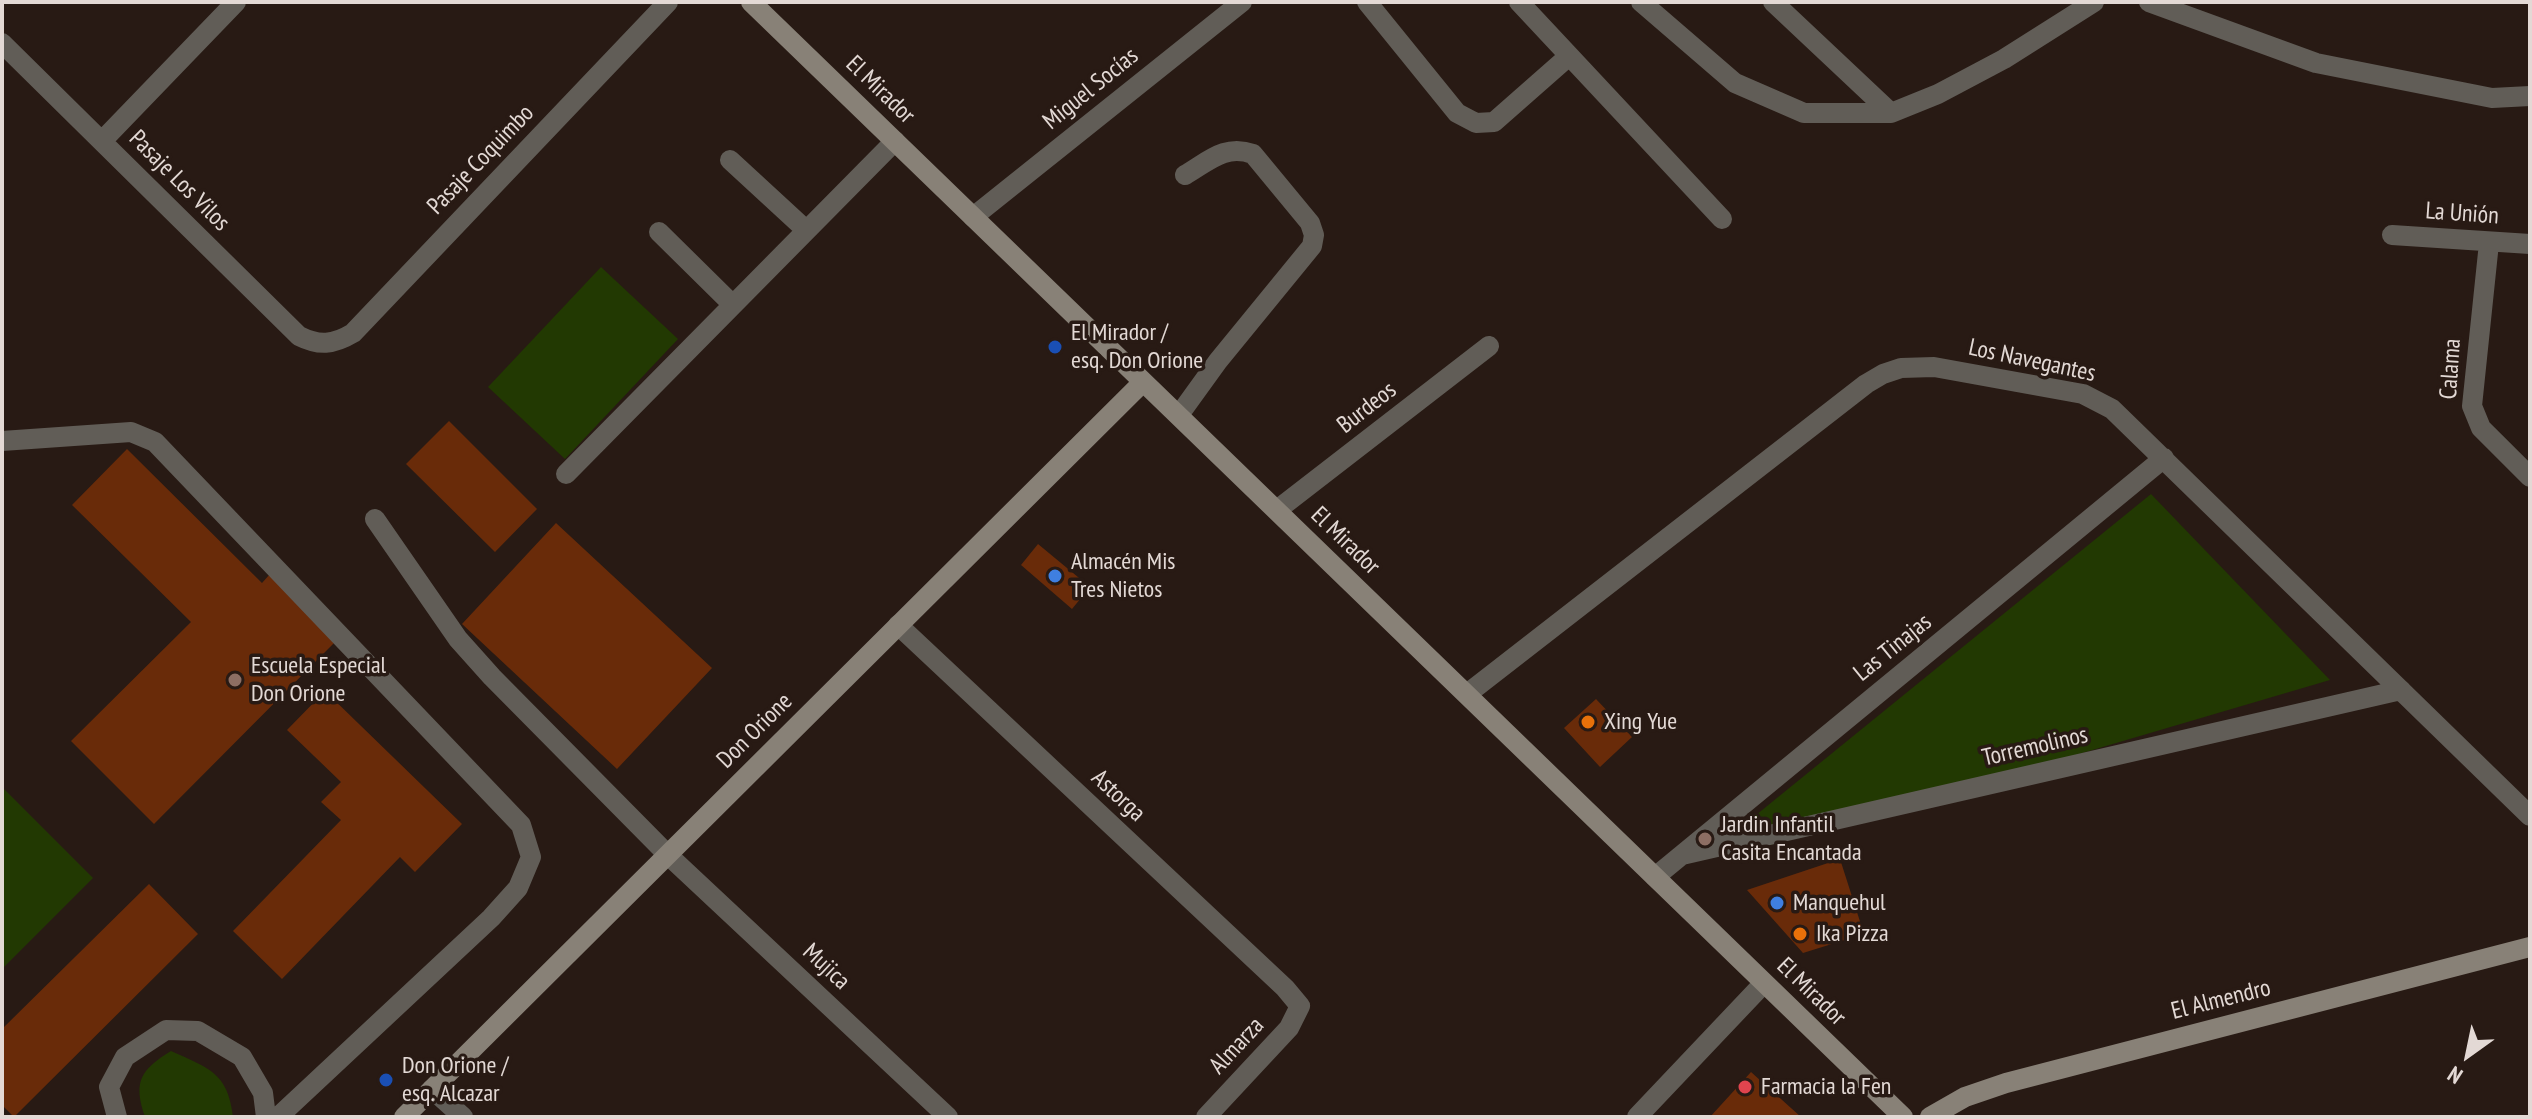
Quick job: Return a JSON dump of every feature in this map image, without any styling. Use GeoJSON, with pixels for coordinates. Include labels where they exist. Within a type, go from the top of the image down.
{"type":"FeatureCollection","features":[{"type":"Feature","properties":{"kind":"street"},"geometry":{"type":"LineString","coordinates":[[102,141],[236,2]]}},
{"type":"Feature","properties":{"kind":"street","name":"Pasaje Coquimbo"},"geometry":{"type":"LineString","coordinates":[[326,344],[340,341],[353,333],[668,2]]}},
{"type":"Feature","properties":{"kind":"street","name":"El Mirador"},"geometry":{"type":"LineString","coordinates":[[751,2],[1903,1117]]}},
{"type":"Feature","properties":{"kind":"street","name":"Miguel Socías"},"geometry":{"type":"LineString","coordinates":[[973,217],[1242,2]]}},
{"type":"Feature","properties":{"kind":"street"},"geometry":{"type":"LineString","coordinates":[[1367,2],[1457,113],[1476,123],[1494,122],[1569,56]]}},
{"type":"Feature","properties":{"kind":"street"},"geometry":{"type":"LineString","coordinates":[[1519,2],[1722,219]]}},
{"type":"Feature","properties":{"kind":"street"},"geometry":{"type":"LineString","coordinates":[[1641,2],[1735,83],[1804,113],[1891,113],[1938,94],[2004,59],[2094,2]]}},
{"type":"Feature","properties":{"kind":"street"},"geometry":{"type":"LineString","coordinates":[[1773,2],[1891,113]]}},
{"type":"Feature","properties":{"kind":"street"},"geometry":{"type":"LineString","coordinates":[[2149,2],[2316,63],[2492,98],[2530,96]]}},
{"type":"Feature","properties":{"kind":"street","name":"Pasaje Los Vilos"},"geometry":{"type":"LineString","coordinates":[[2,43],[299,336],[326,344]]}},
{"type":"Feature","properties":{"kind":"street"},"geometry":{"type":"LineString","coordinates":[[566,474],[895,141]]}},
{"type":"Feature","properties":{"kind":"street"},"geometry":{"type":"LineString","coordinates":[[1179,415],[1218,361],[1312,246],[1314,235],[1310,223],[1253,154],[1242,150],[1227,151],[1185,175]]}},
{"type":"Feature","properties":{"kind":"street"},"geometry":{"type":"LineString","coordinates":[[730,160],[806,230]]}},
{"type":"Feature","properties":{"kind":"street"},"geometry":{"type":"LineString","coordinates":[[659,232],[733,305]]}},
{"type":"Feature","properties":{"kind":"street","name":"La Unión"},"geometry":{"type":"LineString","coordinates":[[2392,235],[2530,244]]}},
{"type":"Feature","properties":{"kind":"street","name":"Calama"},"geometry":{"type":"LineString","coordinates":[[2489,243],[2472,406],[2481,428],[2530,477]]}},
{"type":"Feature","properties":{"kind":"street","name":"Burdeos"},"geometry":{"type":"LineString","coordinates":[[1277,510],[1489,346]]}},
{"type":"Feature","properties":{"kind":"street","name":"Los Navegantes"},"geometry":{"type":"LineString","coordinates":[[1467,694],[1866,384],[1901,368],[1934,367],[2083,394],[2112,409],[2530,816]]}},
{"type":"Feature","properties":{"kind":"street","name":"Don Orione"},"geometry":{"type":"LineString","coordinates":[[404,1117],[1143,382]]}},
{"type":"Feature","properties":{"kind":"street"},"geometry":{"type":"LineString","coordinates":[[2,441],[131,432],[155,442],[521,825],[531,857],[518,888],[491,918],[278,1117]]}},
{"type":"Feature","properties":{"kind":"street","name":"Las Tinajas"},"geometry":{"type":"LineString","coordinates":[[1655,877],[2164,458]]}},
{"type":"Feature","properties":{"kind":"street","name":"Mujica"},"geometry":{"type":"LineString","coordinates":[[375,519],[458,639],[492,677],[668,855],[948,1117]]}},
{"type":"Feature","properties":{"kind":"street","name":"Astorga"},"geometry":{"type":"LineString","coordinates":[[898,625],[1285,988],[1300,1006]]}},
{"type":"Feature","properties":{"kind":"street","name":"Torremolinos"},"geometry":{"type":"LineString","coordinates":[[1682,855],[2401,690]]}},
{"type":"Feature","properties":{"kind":"street","name":"El Almendro"},"geometry":{"type":"LineString","coordinates":[[1930,1117],[1965,1097],[2006,1083],[2530,947]]}},
{"type":"Feature","properties":{"kind":"street"},"geometry":{"type":"LineString","coordinates":[[1637,1117],[1764,983]]}},
{"type":"Feature","properties":{"kind":"street","name":"Almarza"},"geometry":{"type":"LineString","coordinates":[[1206,1117],[1289,1028],[1300,1006]]}},
{"type":"Feature","properties":{"kind":"street"},"geometry":{"type":"LineString","coordinates":[[117,1117],[109,1087],[125,1057],[166,1030],[198,1031],[242,1057],[263,1093],[266,1117]]}},
{"type":"Feature","properties":{"kind":"street"},"geometry":{"type":"LineString","coordinates":[[432,1089],[463,1117]]}},
{"type":"Feature","properties":{"kind":"green space"},"geometry":{"type":"Polygon","coordinates":[[[601,267],[678,339],[565,459],[488,387],[601,267]]]}},
{"type":"Feature","properties":{"kind":"green space"},"geometry":{"type":"Polygon","coordinates":[[[2151,494],[2330,680],[1736,855],[1724,841],[2151,494]]]}},
{"type":"Feature","properties":{"kind":"green space"},"geometry":{"type":"Polygon","coordinates":[[[2,787],[93,878],[2,969],[2,787]]]}},
{"type":"Feature","properties":{"kind":"green space"},"geometry":{"type":"Polygon","coordinates":[[[171,1051],[206,1067],[221,1081],[233,1117],[145,1117],[140,1095],[142,1078],[152,1064],[171,1051]]]}},
{"type":"Feature","properties":{"kind":"building"},"geometry":{"type":"Polygon","coordinates":[[[449,421],[537,509],[495,552],[406,464],[449,421]]]}},
{"type":"Feature","properties":{"kind":"building"},"geometry":{"type":"Polygon","coordinates":[[[127,449],[262,583],[270,574],[337,640],[154,824],[71,741],[191,622],[72,505],[127,449]]]}},
{"type":"Feature","properties":{"kind":"building"},"geometry":{"type":"Polygon","coordinates":[[[556,523],[712,668],[617,769],[462,624],[556,523]]]}},
{"type":"Feature","properties":{"kind":"building","name":"Almacén Mis Tres Nietos"},"geometry":{"type":"Polygon","coordinates":[[[1038,544],[1090,587],[1072,609],[1021,565],[1038,544]]]}},
{"type":"Feature","properties":{"kind":"building"},"geometry":{"type":"Polygon","coordinates":[[[325,691],[462,824],[415,872],[400,857],[282,979],[233,931],[341,820],[321,802],[341,782],[287,730],[325,691]]]}},
{"type":"Feature","properties":{"kind":"building"},"geometry":{"type":"Polygon","coordinates":[[[1596,699],[1632,737],[1600,767],[1564,728],[1596,699]]]}},
{"type":"Feature","properties":{"kind":"building"},"geometry":{"type":"Polygon","coordinates":[[[1840,859],[1864,934],[1803,953],[1747,890],[1840,859]]]}},
{"type":"Feature","properties":{"kind":"building"},"geometry":{"type":"Polygon","coordinates":[[[149,884],[198,934],[14,1117],[2,1105],[2,1029],[149,884]]]}},
{"type":"Feature","properties":{"kind":"building"},"geometry":{"type":"Polygon","coordinates":[[[1751,1072],[1801,1117],[1710,1117],[1751,1072]]]}},
{"type":"Feature","properties":{"kind":"place","name":"El Mirador / esq. Don Orione"},"geometry":{"type":"Point","coordinates":[1055,347]}},
{"type":"Feature","properties":{"kind":"place","name":"Almacén Mis Tres Nietos"},"geometry":{"type":"Point","coordinates":[1055,576]}},
{"type":"Feature","properties":{"kind":"place","name":"Escuela Especial Don Orione"},"geometry":{"type":"Point","coordinates":[235,680]}},
{"type":"Feature","properties":{"kind":"place","name":"Xing Yue"},"geometry":{"type":"Point","coordinates":[1588,722]}},
{"type":"Feature","properties":{"kind":"place","name":"Jardin Infantil Casita Encantada"},"geometry":{"type":"Point","coordinates":[1705,839]}},
{"type":"Feature","properties":{"kind":"place","name":"Manquehul"},"geometry":{"type":"Point","coordinates":[1777,903]}},
{"type":"Feature","properties":{"kind":"place","name":"Ika Pizza"},"geometry":{"type":"Point","coordinates":[1800,934]}},
{"type":"Feature","properties":{"kind":"place","name":"Don Orione / esq. Alcazar"},"geometry":{"type":"Point","coordinates":[386,1080]}},
{"type":"Feature","properties":{"kind":"place","name":"Farmacia la Fen"},"geometry":{"type":"Point","coordinates":[1745,1087]}}]}
